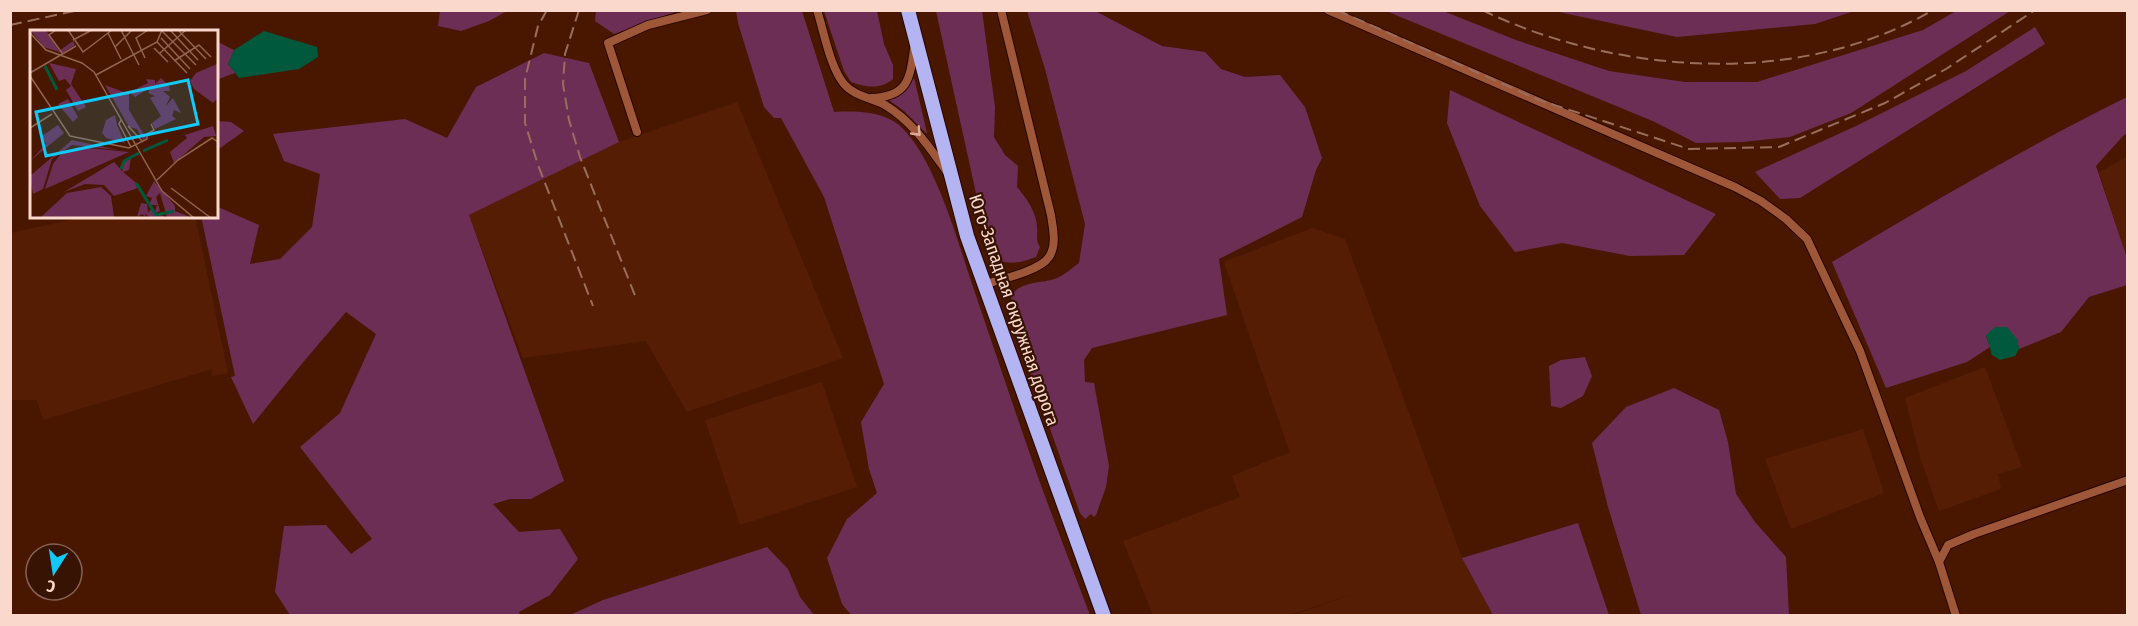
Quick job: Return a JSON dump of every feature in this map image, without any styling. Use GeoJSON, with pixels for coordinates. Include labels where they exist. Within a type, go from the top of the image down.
{"type":"FeatureCollection","features":[{"type":"Feature","properties":{"kind":"highway","name":"Юго-Западная окружная дорога"},"geometry":{"type":"LineString","coordinates":[[908,10],[951,179],[983,285],[1104,615]]}},
{"type":"Feature","properties":{"kind":"street"},"geometry":{"type":"LineString","coordinates":[[637,132],[608,43],[648,25],[707,10]]}},
{"type":"Feature","properties":{"kind":"street"},"geometry":{"type":"LineString","coordinates":[[817,10],[839,77],[852,90],[891,109],[916,129],[951,179]]}},
{"type":"Feature","properties":{"kind":"street"},"geometry":{"type":"LineString","coordinates":[[983,285],[1044,263],[1049,257],[1054,242],[1051,215],[1000,10]]}},
{"type":"Feature","properties":{"kind":"street"},"geometry":{"type":"LineString","coordinates":[[1328,10],[1735,187],[1761,201],[1786,219],[1807,239],[1860,351],[1920,517],[1939,562],[1956,615]]}},
{"type":"Feature","properties":{"kind":"street"},"geometry":{"type":"LineString","coordinates":[[871,98],[890,96],[904,87],[911,73],[916,39]]}},
{"type":"Feature","properties":{"kind":"street"},"geometry":{"type":"LineString","coordinates":[[1939,562],[1948,545],[2127,480]]}},
{"type":"Feature","properties":{"kind":"shaded area"},"geometry":{"type":"Polygon","coordinates":[[[440,10],[507,11],[489,21],[461,31],[438,26],[440,10]]]}},
{"type":"Feature","properties":{"kind":"shaded area"},"geometry":{"type":"Polygon","coordinates":[[[596,11],[678,11],[614,34],[595,21],[596,11]]]}},
{"type":"Feature","properties":{"kind":"shaded area"},"geometry":{"type":"Polygon","coordinates":[[[736,11],[802,11],[834,112],[876,114],[892,120],[912,139],[923,156],[951,220],[1033,462],[1090,615],[852,616],[842,604],[827,558],[847,519],[877,493],[869,469],[861,422],[884,384],[824,197],[781,118],[774,118],[764,107],[736,11]]]}},
{"type":"Feature","properties":{"kind":"shaded area"},"geometry":{"type":"Polygon","coordinates":[[[824,11],[877,11],[884,44],[893,65],[893,79],[883,85],[873,86],[851,82],[844,71],[824,11]]]}},
{"type":"Feature","properties":{"kind":"shaded area"},"geometry":{"type":"Polygon","coordinates":[[[936,11],[982,11],[995,107],[994,137],[1005,155],[1018,166],[1017,187],[1030,206],[1037,222],[1037,240],[1040,247],[1036,257],[1009,263],[998,259],[988,248],[936,11]]]}},
{"type":"Feature","properties":{"kind":"shaded area"},"geometry":{"type":"Polygon","coordinates":[[[1027,11],[1095,11],[1162,46],[1205,52],[1221,69],[1245,77],[1280,75],[1305,107],[1322,158],[1316,170],[1302,217],[1219,259],[1227,315],[1092,348],[1084,360],[1085,382],[1094,383],[1109,466],[1106,487],[1096,515],[1094,517],[1091,514],[1085,519],[1080,513],[1017,336],[1011,296],[1021,287],[1059,277],[1079,263],[1085,224],[1045,69],[1027,11]]]}},
{"type":"Feature","properties":{"kind":"shaded area"},"geometry":{"type":"Polygon","coordinates":[[[1386,11],[1443,11],[1516,40],[1609,71],[1685,82],[1757,82],[1923,30],[1956,11],[2010,11],[1851,113],[1790,137],[1743,142],[1696,143],[1655,122],[1386,11]]]}},
{"type":"Feature","properties":{"kind":"shaded area"},"geometry":{"type":"Polygon","coordinates":[[[1554,11],[1854,11],[1815,24],[1677,37],[1554,11]]]}},
{"type":"Feature","properties":{"kind":"shaded area"},"geometry":{"type":"Polygon","coordinates":[[[2035,27],[2045,44],[1800,198],[1780,199],[1755,172],[1856,126],[1966,71],[2035,27]]]}},
{"type":"Feature","properties":{"kind":"shaded area"},"geometry":{"type":"Polygon","coordinates":[[[264,31],[317,47],[318,57],[299,69],[239,78],[228,64],[234,50],[264,31]]]}},
{"type":"Feature","properties":{"kind":"shaded area"},"geometry":{"type":"Polygon","coordinates":[[[218,42],[234,50],[228,64],[235,73],[218,79],[218,42]]]}},
{"type":"Feature","properties":{"kind":"shaded area"},"geometry":{"type":"Polygon","coordinates":[[[544,53],[589,63],[619,142],[469,215],[564,481],[531,499],[510,499],[493,504],[519,532],[560,529],[578,559],[550,595],[519,612],[520,615],[290,615],[275,592],[284,526],[326,525],[351,554],[372,539],[300,447],[340,413],[376,334],[346,312],[253,424],[231,377],[235,376],[201,218],[218,218],[218,207],[259,225],[250,264],[280,259],[312,227],[320,174],[284,161],[273,134],[405,119],[447,138],[476,87],[544,53]]]}},
{"type":"Feature","properties":{"kind":"shaded area"},"geometry":{"type":"Polygon","coordinates":[[[914,78],[927,133],[889,100],[903,93],[914,78]]]}},
{"type":"Feature","properties":{"kind":"shaded area"},"geometry":{"type":"Polygon","coordinates":[[[1450,90],[1716,214],[1684,255],[1630,256],[1562,243],[1515,252],[1480,206],[1447,123],[1450,90]]]}},
{"type":"Feature","properties":{"kind":"shaded area"},"geometry":{"type":"Polygon","coordinates":[[[2127,97],[2127,133],[2096,166],[2127,258],[2127,285],[2089,297],[2061,332],[2019,349],[2017,339],[1986,336],[1990,347],[1967,362],[1886,388],[1832,262],[1941,197],[2127,97]]]}},
{"type":"Feature","properties":{"kind":"shaded area"},"geometry":{"type":"Polygon","coordinates":[[[737,102],[843,358],[687,412],[646,341],[523,358],[469,215],[619,142],[737,102]]]}},
{"type":"Feature","properties":{"kind":"shaded area"},"geometry":{"type":"Polygon","coordinates":[[[218,121],[231,122],[244,131],[218,150],[218,121]]]}},
{"type":"Feature","properties":{"kind":"shaded area"},"geometry":{"type":"Polygon","coordinates":[[[2127,157],[2127,258],[2099,172],[2127,157]]]}},
{"type":"Feature","properties":{"kind":"shaded area"},"geometry":{"type":"Polygon","coordinates":[[[79,218],[195,218],[228,373],[212,376],[212,369],[43,420],[37,400],[11,400],[11,233],[79,218]]]}},
{"type":"Feature","properties":{"kind":"shaded area"},"geometry":{"type":"Polygon","coordinates":[[[1312,228],[1345,239],[1462,558],[1493,615],[1294,615],[1355,593],[1290,615],[1153,615],[1123,541],[1240,497],[1232,476],[1290,453],[1224,262],[1312,228]]]}},
{"type":"Feature","properties":{"kind":"shaded area"},"geometry":{"type":"Polygon","coordinates":[[[1995,327],[2007,327],[2017,339],[2019,349],[2015,356],[2000,360],[1992,355],[1986,335],[1995,327]]]}},
{"type":"Feature","properties":{"kind":"shaded area"},"geometry":{"type":"Polygon","coordinates":[[[1585,357],[1592,376],[1583,396],[1561,408],[1551,406],[1549,366],[1561,360],[1585,357]]]}},
{"type":"Feature","properties":{"kind":"shaded area"},"geometry":{"type":"Polygon","coordinates":[[[1985,367],[2022,467],[1998,474],[2001,489],[1939,511],[1920,457],[1905,398],[1985,367]]]}},
{"type":"Feature","properties":{"kind":"shaded area"},"geometry":{"type":"Polygon","coordinates":[[[822,382],[857,487],[740,525],[705,420],[822,382]]]}},
{"type":"Feature","properties":{"kind":"shaded area"},"geometry":{"type":"Polygon","coordinates":[[[1674,388],[1719,410],[1728,442],[1736,494],[1755,522],[1786,557],[1789,615],[1641,615],[1608,507],[1592,443],[1626,407],[1674,388]]]}},
{"type":"Feature","properties":{"kind":"shaded area"},"geometry":{"type":"Polygon","coordinates":[[[1863,429],[1884,493],[1791,529],[1765,459],[1863,429]]]}},
{"type":"Feature","properties":{"kind":"shaded area"},"geometry":{"type":"Polygon","coordinates":[[[1578,523],[1609,615],[1493,615],[1462,558],[1578,523]]]}},
{"type":"Feature","properties":{"kind":"shaded area"},"geometry":{"type":"Polygon","coordinates":[[[767,547],[788,569],[800,597],[814,615],[570,615],[603,600],[767,547]]]}},
{"type":"Feature","properties":{"kind":"railway"},"geometry":{"type":"LineString","coordinates":[[10,25],[79,10]]}},
{"type":"Feature","properties":{"kind":"railway"},"geometry":{"type":"LineString","coordinates":[[547,10],[538,26],[525,79],[525,123],[538,165],[593,306]]}},
{"type":"Feature","properties":{"kind":"railway"},"geometry":{"type":"LineString","coordinates":[[579,10],[565,54],[563,84],[569,120],[580,157],[636,298]]}},
{"type":"Feature","properties":{"kind":"railway"},"geometry":{"type":"LineString","coordinates":[[1337,10],[1539,100],[1689,149],[1779,147],[1885,103],[1946,69],[2035,10]]}},
{"type":"Feature","properties":{"kind":"railway"},"geometry":{"type":"LineString","coordinates":[[1482,10],[1535,32],[1591,48],[1649,59],[1708,64],[1767,61],[1825,52],[1881,35],[1933,10]]}}]}
